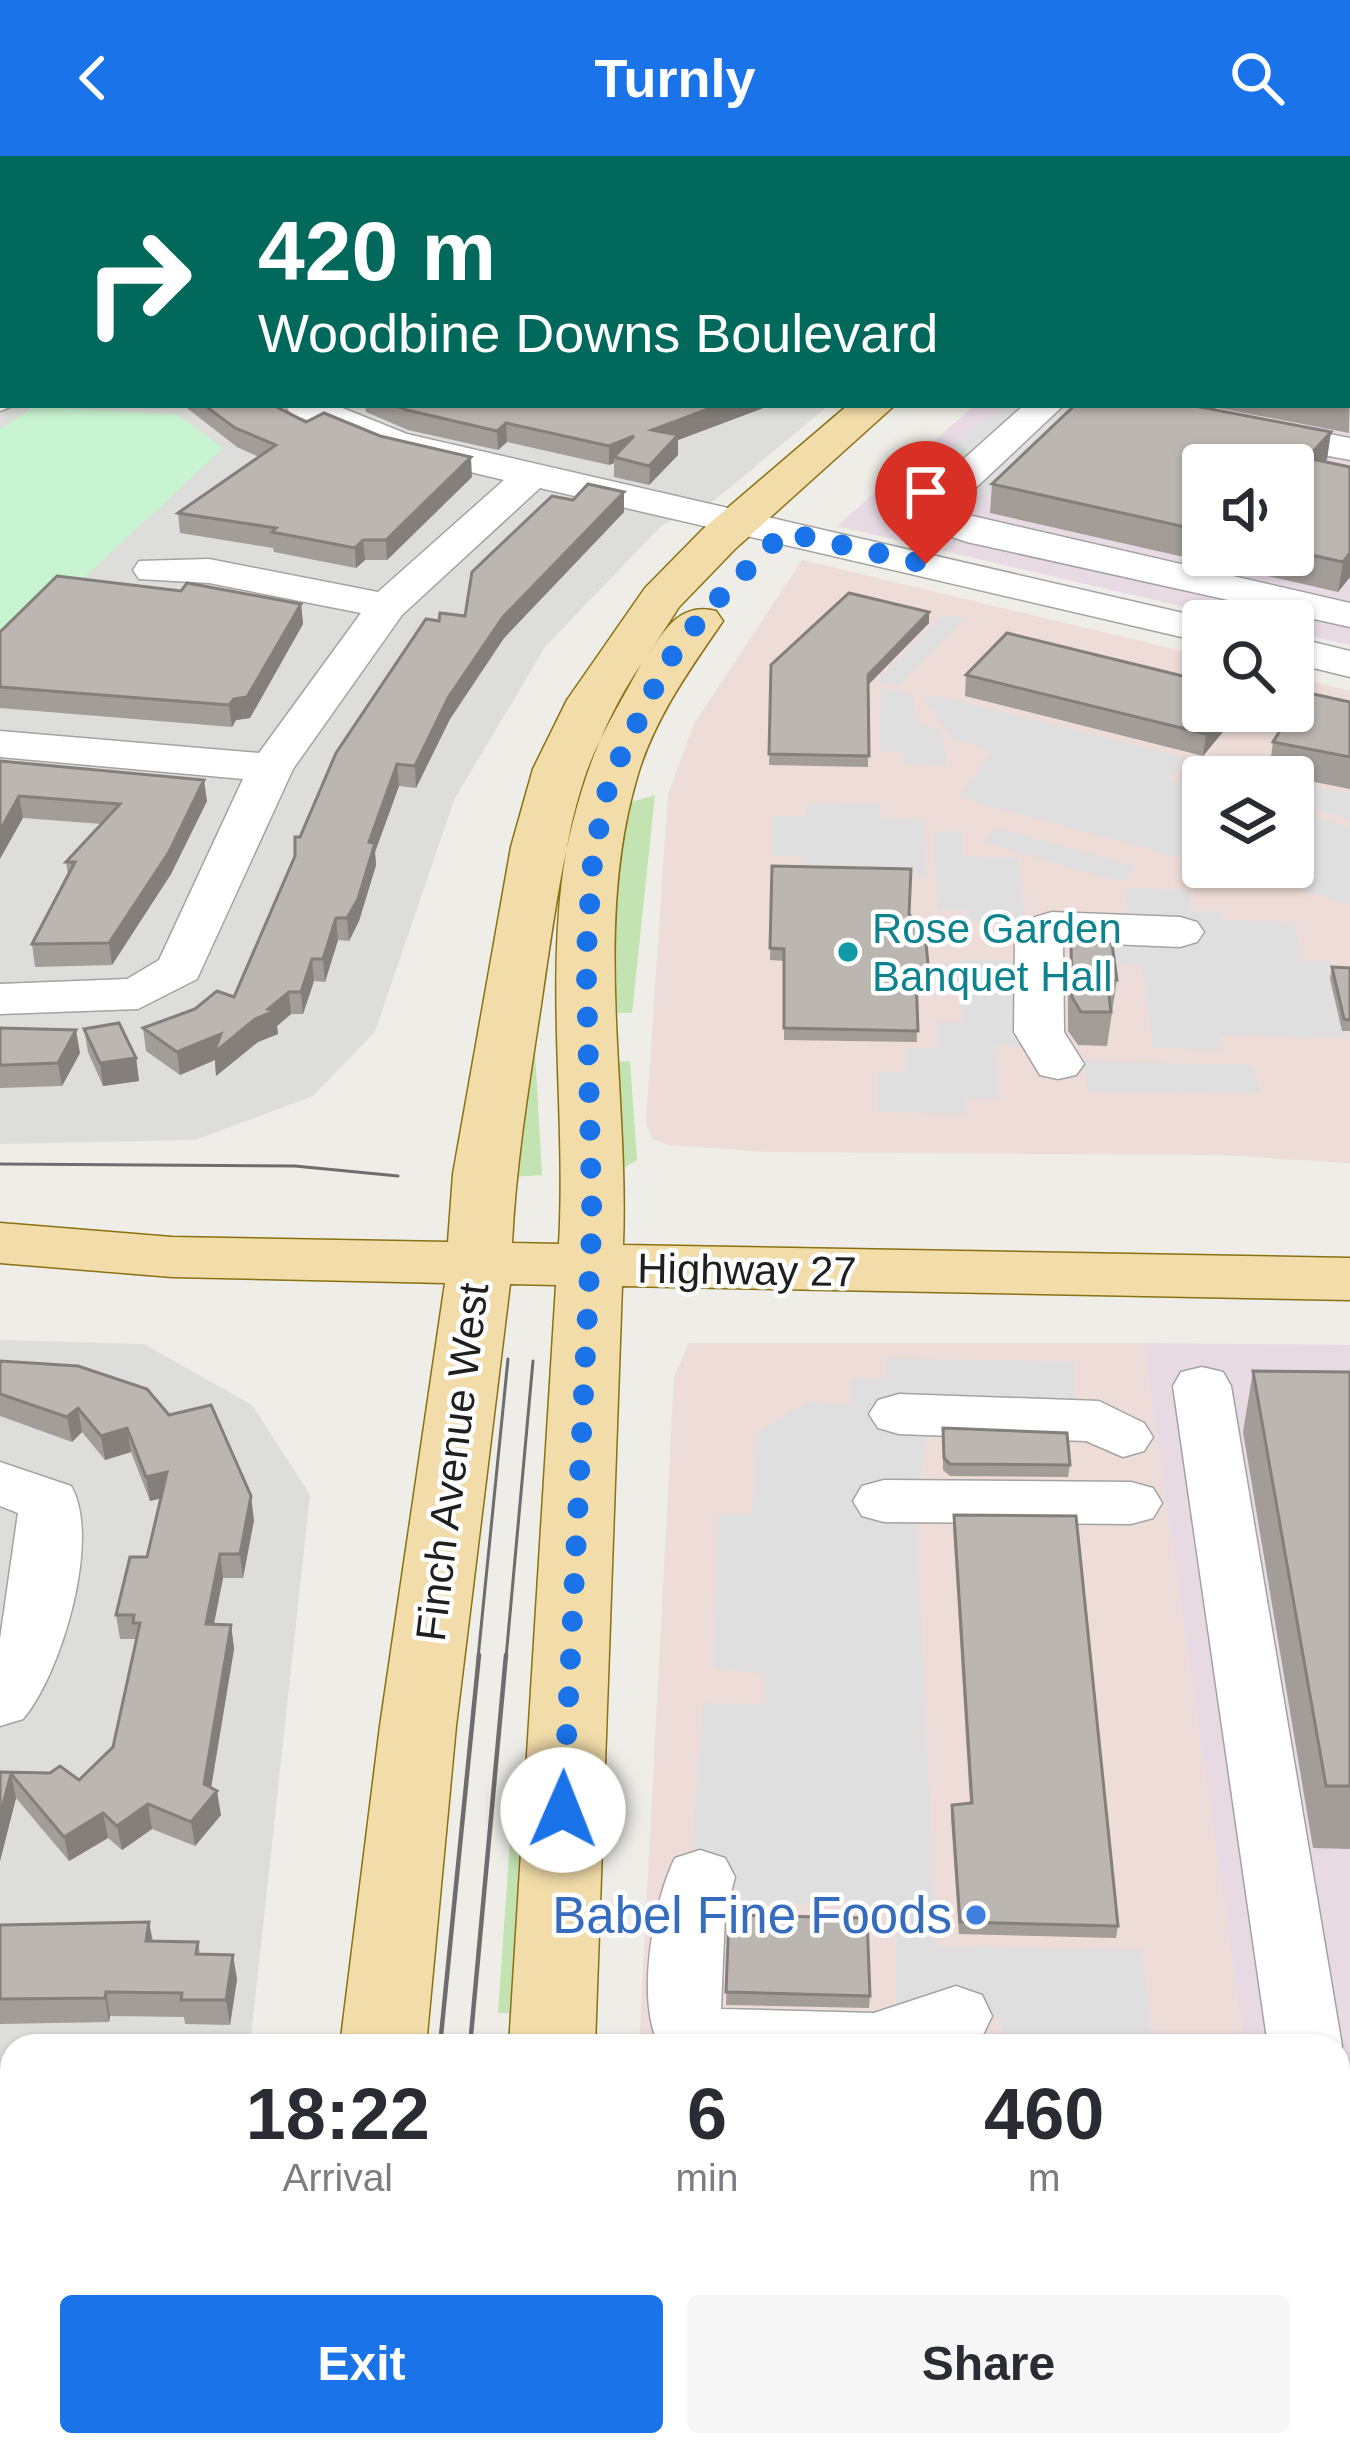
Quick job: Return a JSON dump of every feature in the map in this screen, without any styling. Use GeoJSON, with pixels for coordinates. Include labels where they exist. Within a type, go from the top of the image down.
{"type":"FeatureCollection","features":[{"type":"Feature","properties":{"kind":"main road","name":"Finch Avenue West"},"geometry":{"type":"LineString","coordinates":[[384,2034],[478,1242],[532,880],[584,773],[707,610],[762,527],[892,413]]}},
{"type":"Feature","properties":{"kind":"main road","name":"Finch Avenue West"},"geometry":{"type":"LineString","coordinates":[[553,2034],[561,1936],[576,1244],[593,856],[584,773]]}},
{"type":"Feature","properties":{"kind":"main road","name":"Finch Avenue West"},"geometry":{"type":"LineString","coordinates":[[532,880],[544,947],[576,1244]]}},
{"type":"Feature","properties":{"kind":"main road","name":"Highway 27"},"geometry":{"type":"LineString","coordinates":[[0,1227],[190,1217],[478,1242],[1350,1279]]}},
{"type":"Feature","properties":{"kind":"main road","name":"Highway 27"},"geometry":{"type":"LineString","coordinates":[[576,1244],[1350,1233]]}},
{"type":"Feature","properties":{"kind":"main road","name":"Highway 27"},"geometry":{"type":"LineString","coordinates":[[0,1243],[172,1257],[478,1242]]}},
{"type":"Feature","properties":{"kind":"street"},"geometry":{"type":"LineString","coordinates":[[310,408],[395,442],[1182,624]]}},
{"type":"Feature","properties":{"kind":"street"},"geometry":{"type":"LineString","coordinates":[[1043,408],[924,515],[967,530],[1350,615]]}},
{"type":"Feature","properties":{"kind":"street"},"geometry":{"type":"LineString","coordinates":[[1137,408],[1350,449]]}},
{"type":"Feature","properties":{"kind":"street"},"geometry":{"type":"LineString","coordinates":[[0,999],[89,1000],[138,994],[180,969],[271,768],[387,606],[532,475]]}},
{"type":"Feature","properties":{"kind":"street"},"geometry":{"type":"LineString","coordinates":[[926,564],[967,530]]}},
{"type":"Feature","properties":{"kind":"street"},"geometry":{"type":"LineString","coordinates":[[153,570],[209,571],[387,606]]}},
{"type":"Feature","properties":{"kind":"street"},"geometry":{"type":"LineString","coordinates":[[1314,655],[1350,664]]}},
{"type":"Feature","properties":{"kind":"street"},"geometry":{"type":"LineString","coordinates":[[0,744],[271,768]]}},
{"type":"Feature","properties":{"kind":"street"},"geometry":{"type":"LineString","coordinates":[[1058,1064],[1039,1032],[1039,938],[1052,927],[1180,932]]}},
{"type":"Feature","properties":{"kind":"street"},"geometry":{"type":"LineString","coordinates":[[1202,1387],[1303,2034]]}},
{"type":"Feature","properties":{"kind":"street"},"geometry":{"type":"LineString","coordinates":[[899,1414],[1099,1421],[1123,1437]]}},
{"type":"Feature","properties":{"kind":"street"},"geometry":{"type":"LineString","coordinates":[[0,1483],[49,1501],[50,1536],[45,1580],[19,1674],[13,1692],[0,1702]]}},
{"type":"Feature","properties":{"kind":"street"},"geometry":{"type":"LineString","coordinates":[[884,1502],[1131,1503]]}},
{"type":"Feature","properties":{"kind":"street"},"geometry":{"type":"LineString","coordinates":[[694,2034],[684,2023],[690,1915],[700,1877]]}},
{"type":"Feature","properties":{"kind":"street"},"geometry":{"type":"LineString","coordinates":[[901,2034],[956,2016]]}},
{"type":"Feature","properties":{"kind":"shaded area"},"geometry":{"type":"Polygon","coordinates":[[[0,408],[825,408],[715,500],[662,525],[545,647],[454,800],[375,1032],[313,1096],[195,1140],[0,1144],[0,408]]]}},
{"type":"Feature","properties":{"kind":"shaded area"},"geometry":{"type":"Polygon","coordinates":[[[972,408],[1350,408],[1350,645],[1314,637],[1314,600],[1182,600],[1182,606],[837,526],[972,408]]]}},
{"type":"Feature","properties":{"kind":"shaded area"},"geometry":{"type":"Polygon","coordinates":[[[998,408],[1080,409],[969,508],[900,492],[998,408]]]}},
{"type":"Feature","properties":{"kind":"shaded area"},"geometry":{"type":"Polygon","coordinates":[[[802,560],[1182,651],[1182,732],[1314,732],[1314,682],[1350,691],[1350,1163],[1218,1155],[766,1152],[668,1145],[652,1139],[646,1124],[668,794],[694,724],[802,560]]]}},
{"type":"Feature","properties":{"kind":"shaded area"},"geometry":{"type":"Polygon","coordinates":[[[943,614],[964,619],[897,686],[876,681],[943,614]]]}},
{"type":"Feature","properties":{"kind":"shaded area"},"geometry":{"type":"Polygon","coordinates":[[[881,688],[912,695],[917,725],[942,729],[946,766],[903,764],[904,752],[880,751],[881,688]]]}},
{"type":"Feature","properties":{"kind":"shaded area"},"geometry":{"type":"Polygon","coordinates":[[[933,695],[1182,757],[1169,780],[1182,784],[1182,858],[958,797],[993,751],[953,738],[924,700],[933,695]]]}},
{"type":"Feature","properties":{"kind":"shaded area"},"geometry":{"type":"Polygon","coordinates":[[[1314,787],[1350,793],[1350,819],[1314,810],[1314,787]]]}},
{"type":"Feature","properties":{"kind":"shaded area"},"geometry":{"type":"Polygon","coordinates":[[[807,803],[880,804],[881,818],[923,819],[927,878],[804,876],[803,857],[772,856],[772,816],[807,816],[807,803]]]}},
{"type":"Feature","properties":{"kind":"shaded area"},"geometry":{"type":"Polygon","coordinates":[[[1314,818],[1350,827],[1350,904],[1292,888],[1314,888],[1314,818]]]}},
{"type":"Feature","properties":{"kind":"shaded area"},"geometry":{"type":"Polygon","coordinates":[[[996,828],[1135,867],[1122,882],[983,842],[996,828]]]}},
{"type":"Feature","properties":{"kind":"shaded area"},"geometry":{"type":"Polygon","coordinates":[[[933,831],[961,831],[963,857],[1018,858],[1025,923],[969,922],[967,910],[938,910],[933,831]]]}},
{"type":"Feature","properties":{"kind":"shaded area"},"geometry":{"type":"Polygon","coordinates":[[[1124,888],[1189,890],[1190,911],[1221,911],[1223,920],[1294,922],[1302,961],[1330,961],[1347,1038],[1220,1035],[1221,1050],[1153,1048],[1142,965],[1105,964],[1103,943],[1133,945],[1124,888]]]}},
{"type":"Feature","properties":{"kind":"shaded area"},"geometry":{"type":"Polygon","coordinates":[[[960,959],[1021,961],[1027,1046],[996,1045],[999,1099],[966,1098],[967,1114],[877,1112],[877,1071],[905,1072],[905,1048],[939,1049],[938,1022],[962,1022],[960,959]]]}},
{"type":"Feature","properties":{"kind":"shaded area"},"geometry":{"type":"Polygon","coordinates":[[[1084,1061],[1252,1065],[1261,1093],[1088,1092],[1084,1061]]]}},
{"type":"Feature","properties":{"kind":"shaded area"},"geometry":{"type":"Polygon","coordinates":[[[0,1340],[144,1344],[252,1405],[310,1495],[251,2034],[0,2034],[0,1340]]]}},
{"type":"Feature","properties":{"kind":"shaded area"},"geometry":{"type":"Polygon","coordinates":[[[689,1343],[1143,1343],[1242,2034],[640,2034],[674,1377],[689,1343]]]}},
{"type":"Feature","properties":{"kind":"shaded area"},"geometry":{"type":"Polygon","coordinates":[[[1143,1343],[1350,1345],[1350,2034],[1242,2034],[1143,1343]]]}},
{"type":"Feature","properties":{"kind":"shaded area"},"geometry":{"type":"Polygon","coordinates":[[[886,1358],[1074,1362],[1073,1416],[929,1419],[916,1508],[936,1946],[1142,1950],[1152,2034],[1003,2034],[1000,2017],[971,2020],[973,2034],[895,2034],[897,1906],[688,1901],[703,1703],[765,1704],[764,1674],[714,1668],[717,1515],[752,1515],[756,1434],[807,1402],[850,1405],[850,1379],[885,1378],[886,1358]]]}},
{"type":"Feature","properties":{"kind":"green space"},"geometry":{"type":"Polygon","coordinates":[[[32,408],[176,414],[223,448],[0,656],[0,429],[32,408]]]}},
{"type":"Feature","properties":{"kind":"green space"},"geometry":{"type":"Polygon","coordinates":[[[655,795],[632,1013],[606,1013],[615,842],[631,802],[655,795]]]}},
{"type":"Feature","properties":{"kind":"green space"},"geometry":{"type":"Polygon","coordinates":[[[532,998],[542,1175],[510,1177],[532,998]]]}},
{"type":"Feature","properties":{"kind":"green space"},"geometry":{"type":"Polygon","coordinates":[[[630,1061],[637,1160],[625,1167],[608,1062],[630,1061]]]}},
{"type":"Feature","properties":{"kind":"green space"},"geometry":{"type":"Polygon","coordinates":[[[515,1769],[521,1771],[515,2013],[498,2013],[515,1769]]]}},
{"type":"Feature","properties":{"kind":"building"},"geometry":{"type":"Polygon","coordinates":[[[208,408],[279,408],[306,422],[324,413],[380,436],[471,457],[386,540],[363,540],[355,548],[272,532],[276,528],[178,513],[276,445],[235,428],[208,408]]]}},
{"type":"Feature","properties":{"kind":"building"},"geometry":{"type":"Polygon","coordinates":[[[402,408],[711,408],[652,430],[678,435],[649,466],[614,457],[634,436],[609,446],[506,423],[497,431],[402,408]]]}},
{"type":"Feature","properties":{"kind":"building"},"geometry":{"type":"Polygon","coordinates":[[[1072,408],[1206,408],[1331,432],[1314,450],[1314,444],[1182,444],[1182,526],[992,484],[1072,408]]]}},
{"type":"Feature","properties":{"kind":"building"},"geometry":{"type":"Polygon","coordinates":[[[1314,459],[1350,467],[1350,553],[1343,562],[1314,556],[1314,459]]]}},
{"type":"Feature","properties":{"kind":"building"},"geometry":{"type":"Polygon","coordinates":[[[588,484],[624,492],[503,617],[448,698],[415,766],[397,764],[369,842],[375,843],[358,899],[347,918],[336,918],[323,959],[312,959],[301,992],[289,992],[268,1009],[275,1011],[255,1019],[214,1053],[221,1034],[177,1052],[143,1028],[195,1009],[217,991],[234,997],[295,856],[295,837],[300,837],[336,753],[426,619],[439,621],[440,613],[465,616],[472,572],[552,496],[573,500],[588,484]]]}},
{"type":"Feature","properties":{"kind":"building"},"geometry":{"type":"Polygon","coordinates":[[[57,576],[181,591],[187,583],[301,604],[247,697],[229,705],[0,687],[0,632],[57,576]]]}},
{"type":"Feature","properties":{"kind":"building"},"geometry":{"type":"Polygon","coordinates":[[[849,593],[929,612],[868,675],[869,756],[769,754],[771,665],[849,593]]]}},
{"type":"Feature","properties":{"kind":"building"},"geometry":{"type":"Polygon","coordinates":[[[1007,633],[1182,676],[1182,728],[966,675],[1007,633]]]}},
{"type":"Feature","properties":{"kind":"building"},"geometry":{"type":"Polygon","coordinates":[[[1314,694],[1350,702],[1350,757],[1273,742],[1279,732],[1314,732],[1314,694]]]}},
{"type":"Feature","properties":{"kind":"building"},"geometry":{"type":"Polygon","coordinates":[[[0,761],[204,780],[169,852],[109,943],[32,944],[75,862],[66,862],[120,804],[19,796],[0,831],[0,761]]]}},
{"type":"Feature","properties":{"kind":"building","name":"Rose Garden Banquet Hall"},"geometry":{"type":"Polygon","coordinates":[[[772,866],[911,869],[909,914],[925,933],[928,964],[916,975],[918,1031],[784,1028],[784,949],[770,948],[772,866]]]}},
{"type":"Feature","properties":{"kind":"building"},"geometry":{"type":"Polygon","coordinates":[[[1071,943],[1112,944],[1117,980],[1107,980],[1111,1012],[1081,1012],[1072,997],[1071,943]]]}},
{"type":"Feature","properties":{"kind":"building"},"geometry":{"type":"Polygon","coordinates":[[[1332,967],[1350,968],[1350,1020],[1344,1019],[1332,967]]]}},
{"type":"Feature","properties":{"kind":"building"},"geometry":{"type":"Polygon","coordinates":[[[119,1023],[136,1058],[100,1063],[84,1029],[119,1023]]]}},
{"type":"Feature","properties":{"kind":"building"},"geometry":{"type":"Polygon","coordinates":[[[0,1028],[76,1030],[58,1063],[0,1065],[0,1028]]]}},
{"type":"Feature","properties":{"kind":"building"},"geometry":{"type":"Polygon","coordinates":[[[0,1361],[78,1366],[147,1389],[169,1415],[211,1405],[251,1496],[240,1554],[220,1554],[206,1624],[231,1625],[204,1784],[217,1791],[191,1822],[148,1804],[117,1826],[103,1813],[64,1837],[11,1774],[0,1816],[0,1772],[50,1773],[60,1766],[79,1780],[113,1747],[140,1623],[133,1623],[134,1615],[116,1615],[130,1557],[147,1557],[167,1472],[146,1477],[127,1428],[101,1436],[78,1408],[67,1417],[0,1394],[0,1361]]]}},
{"type":"Feature","properties":{"kind":"building"},"geometry":{"type":"Polygon","coordinates":[[[1253,1371],[1350,1372],[1350,1786],[1326,1786],[1253,1371]]]}},
{"type":"Feature","properties":{"kind":"building"},"geometry":{"type":"Polygon","coordinates":[[[943,1428],[1067,1433],[1070,1465],[950,1464],[944,1458],[943,1428]]]}},
{"type":"Feature","properties":{"kind":"building"},"geometry":{"type":"Polygon","coordinates":[[[954,1515],[1076,1516],[1118,1926],[960,1922],[952,1805],[972,1803],[954,1515]]]}},
{"type":"Feature","properties":{"kind":"building"},"geometry":{"type":"Polygon","coordinates":[[[729,1915],[867,1918],[870,1996],[726,1992],[729,1915]]]}},
{"type":"Feature","properties":{"kind":"building"},"geometry":{"type":"Polygon","coordinates":[[[149,1922],[146,1941],[198,1942],[196,1954],[233,1955],[226,2000],[181,2000],[182,1993],[106,1992],[105,1998],[0,1999],[0,1925],[149,1922]]]}},
{"type":"Feature","properties":{"kind":"tram line"},"geometry":{"type":"LineString","coordinates":[[0,1164],[295,1166],[398,1176]]}},
{"type":"Feature","properties":{"kind":"tram line"},"geometry":{"type":"LineString","coordinates":[[478,1658],[508,1359]]}},
{"type":"Feature","properties":{"kind":"tram line"},"geometry":{"type":"LineString","coordinates":[[506,1658],[533,1361]]}},
{"type":"Feature","properties":{"kind":"tram line"},"geometry":{"type":"LineString","coordinates":[[441,2034],[479,1655]]}},
{"type":"Feature","properties":{"kind":"tram line"},"geometry":{"type":"LineString","coordinates":[[471,2034],[506,1655]]}},
{"type":"Feature","properties":{"kind":"place","name":"Rose Garden Banquet Hall"},"geometry":{"type":"Point","coordinates":[848,952]}},
{"type":"Feature","properties":{"kind":"place","name":"Babel Fine Foods"},"geometry":{"type":"Point","coordinates":[976,1915]}},
{"type":"Feature","properties":{"kind":"route"},"geometry":{"type":"LineString","coordinates":[[563,1810],[592,1222],[586,956],[593,856],[610,778],[666,664],[707,610],[784,532],[926,564]]}}]}
